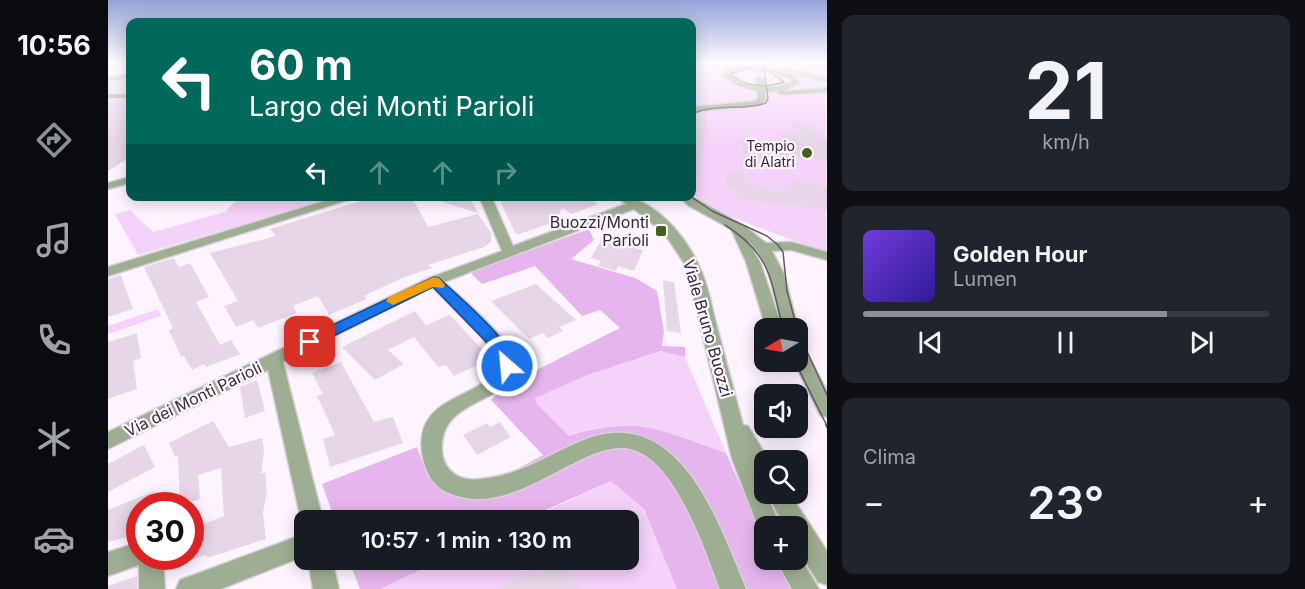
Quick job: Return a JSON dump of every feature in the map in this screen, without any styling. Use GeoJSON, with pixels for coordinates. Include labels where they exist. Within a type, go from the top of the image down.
{"type":"FeatureCollection","features":[{"type":"Feature","properties":{"kind":"street"},"geometry":{"type":"LineString","coordinates":[[696,109],[754,104],[762,100],[761,89]]}},
{"type":"Feature","properties":{"kind":"street"},"geometry":{"type":"LineString","coordinates":[[766,89],[798,93],[810,89]]}},
{"type":"Feature","properties":{"kind":"street"},"geometry":{"type":"LineString","coordinates":[[108,96],[126,96]]}},
{"type":"Feature","properties":{"kind":"street"},"geometry":{"type":"LineString","coordinates":[[108,186],[126,181]]}},
{"type":"Feature","properties":{"kind":"street"},"geometry":{"type":"LineString","coordinates":[[108,272],[339,201]]}},
{"type":"Feature","properties":{"kind":"street"},"geometry":{"type":"LineString","coordinates":[[487,201],[509,252]]}},
{"type":"Feature","properties":{"kind":"street","name":"Viale Bruno Buozzi"},"geometry":{"type":"LineString","coordinates":[[630,201],[674,234],[689,257],[698,281],[749,481],[765,516]]}},
{"type":"Feature","properties":{"kind":"street"},"geometry":{"type":"LineString","coordinates":[[691,201],[768,246],[804,249],[826,256]]}},
{"type":"Feature","properties":{"kind":"street"},"geometry":{"type":"LineString","coordinates":[[636,204],[434,281],[498,345],[506,356],[507,366],[499,381],[456,404],[439,419],[433,432],[431,447],[433,460],[442,476],[455,486],[472,489],[527,477],[602,441],[621,439],[646,445],[664,459],[688,491],[733,589]]}},
{"type":"Feature","properties":{"kind":"street"},"geometry":{"type":"LineString","coordinates":[[733,226],[753,262],[771,318]]}},
{"type":"Feature","properties":{"kind":"street"},"geometry":{"type":"LineString","coordinates":[[768,246],[787,318]]}},
{"type":"Feature","properties":{"kind":"street","name":"Via dei Monti Parioli"},"geometry":{"type":"LineString","coordinates":[[108,441],[434,281]]}},
{"type":"Feature","properties":{"kind":"street"},"geometry":{"type":"LineString","coordinates":[[274,360],[310,510]]}},
{"type":"Feature","properties":{"kind":"street"},"geometry":{"type":"LineString","coordinates":[[802,372],[815,389]]}},
{"type":"Feature","properties":{"kind":"street"},"geometry":{"type":"LineString","coordinates":[[807,372],[826,410]]}},
{"type":"Feature","properties":{"kind":"street","name":"Viale Bruno Buozzi"},"geometry":{"type":"LineString","coordinates":[[734,419],[754,454]]}},
{"type":"Feature","properties":{"kind":"street"},"geometry":{"type":"LineString","coordinates":[[808,545],[826,573]]}},
{"type":"Feature","properties":{"kind":"street"},"geometry":{"type":"LineString","coordinates":[[189,589],[294,549]]}},
{"type":"Feature","properties":{"kind":"street"},"geometry":{"type":"LineString","coordinates":[[108,564],[126,558]]}},
{"type":"Feature","properties":{"kind":"street"},"geometry":{"type":"LineString","coordinates":[[151,570],[152,589]]}},
{"type":"Feature","properties":{"kind":"street"},"geometry":{"type":"LineString","coordinates":[[322,570],[326,589]]}},
{"type":"Feature","properties":{"kind":"street"},"geometry":{"type":"LineString","coordinates":[[794,570],[806,589]]}},
{"type":"Feature","properties":{"kind":"shaded area"},"geometry":{"type":"Polygon","coordinates":[[[696,89],[826,89],[826,253],[721,213],[696,197],[696,89]]]}},
{"type":"Feature","properties":{"kind":"shaded area"},"geometry":{"type":"Polygon","coordinates":[[[235,201],[323,201],[138,255],[115,214],[130,210],[153,232],[225,212],[235,201]]]}},
{"type":"Feature","properties":{"kind":"shaded area"},"geometry":{"type":"Polygon","coordinates":[[[589,229],[594,240],[571,259],[635,278],[657,291],[664,332],[662,346],[685,347],[685,357],[661,351],[585,376],[535,398],[537,404],[569,436],[585,431],[620,426],[647,427],[726,453],[754,516],[754,570],[782,570],[794,589],[677,589],[644,509],[611,481],[546,510],[331,510],[322,484],[417,447],[428,477],[457,495],[492,483],[543,455],[491,400],[505,386],[620,328],[600,310],[582,316],[535,266],[482,284],[470,272],[589,229]]]}},
{"type":"Feature","properties":{"kind":"shaded area"},"geometry":{"type":"Polygon","coordinates":[[[158,309],[161,316],[108,334],[108,326],[158,309]]]}},
{"type":"Feature","properties":{"kind":"shaded area"},"geometry":{"type":"Polygon","coordinates":[[[662,351],[685,357],[726,453],[647,427],[620,426],[585,431],[569,436],[537,404],[534,398],[585,376],[662,351]]]}},
{"type":"Feature","properties":{"kind":"shaded area"},"geometry":{"type":"Polygon","coordinates":[[[611,481],[644,509],[677,589],[380,589],[421,570],[639,570],[639,510],[549,510],[611,481]]]}},
{"type":"Feature","properties":{"kind":"shaded area"},"geometry":{"type":"Polygon","coordinates":[[[353,570],[421,570],[380,589],[360,589],[353,570]]]}},
{"type":"Feature","properties":{"kind":"building"},"geometry":{"type":"Polygon","coordinates":[[[108,89],[126,89],[126,92],[108,92],[108,89]]]}},
{"type":"Feature","properties":{"kind":"building"},"geometry":{"type":"Polygon","coordinates":[[[108,100],[126,100],[126,160],[108,171],[108,100]]]}},
{"type":"Feature","properties":{"kind":"building"},"geometry":{"type":"Polygon","coordinates":[[[707,113],[699,179],[696,179],[696,114],[707,113]]]}},
{"type":"Feature","properties":{"kind":"building"},"geometry":{"type":"Polygon","coordinates":[[[791,122],[811,124],[821,137],[827,138],[827,161],[786,155],[786,161],[743,155],[742,139],[783,145],[780,132],[798,134],[791,122]]]}},
{"type":"Feature","properties":{"kind":"building"},"geometry":{"type":"Polygon","coordinates":[[[726,171],[743,173],[744,181],[768,191],[791,190],[789,180],[827,186],[827,210],[736,198],[736,189],[726,188],[726,171]]]}},
{"type":"Feature","properties":{"kind":"building"},"geometry":{"type":"Polygon","coordinates":[[[361,201],[414,201],[428,227],[478,214],[491,233],[491,242],[484,247],[428,265],[432,268],[402,278],[364,296],[367,299],[329,315],[318,296],[293,306],[297,313],[258,328],[253,320],[236,327],[224,306],[238,301],[210,253],[276,236],[270,229],[361,201]]]}},
{"type":"Feature","properties":{"kind":"building"},"geometry":{"type":"Polygon","coordinates":[[[439,201],[472,201],[478,213],[439,201]]]}},
{"type":"Feature","properties":{"kind":"building"},"geometry":{"type":"Polygon","coordinates":[[[500,201],[593,201],[598,204],[572,214],[562,208],[555,222],[519,234],[515,233],[500,201]]]}},
{"type":"Feature","properties":{"kind":"building"},"geometry":{"type":"Polygon","coordinates":[[[603,237],[628,243],[626,246],[643,250],[634,271],[618,266],[616,271],[598,266],[601,261],[591,258],[603,237]]]}},
{"type":"Feature","properties":{"kind":"building"},"geometry":{"type":"Polygon","coordinates":[[[174,258],[179,267],[190,263],[209,297],[196,302],[220,345],[231,340],[240,354],[206,367],[204,364],[192,370],[184,356],[181,357],[169,330],[173,328],[144,267],[174,258]]]}},
{"type":"Feature","properties":{"kind":"building"},"geometry":{"type":"Polygon","coordinates":[[[121,275],[133,309],[108,317],[108,279],[121,275]]]}},
{"type":"Feature","properties":{"kind":"building"},"geometry":{"type":"Polygon","coordinates":[[[663,280],[674,282],[681,333],[667,331],[663,280]]]}},
{"type":"Feature","properties":{"kind":"building"},"geometry":{"type":"Polygon","coordinates":[[[536,284],[576,320],[559,327],[563,331],[548,338],[543,333],[529,339],[491,301],[536,284]]]}},
{"type":"Feature","properties":{"kind":"building"},"geometry":{"type":"Polygon","coordinates":[[[415,311],[426,325],[450,315],[491,359],[454,376],[446,365],[438,367],[414,337],[388,350],[404,364],[375,380],[342,347],[415,311]]]}},
{"type":"Feature","properties":{"kind":"building"},"geometry":{"type":"Polygon","coordinates":[[[137,333],[141,358],[133,361],[137,389],[108,399],[108,342],[137,333]]]}},
{"type":"Feature","properties":{"kind":"building"},"geometry":{"type":"Polygon","coordinates":[[[341,362],[374,422],[393,417],[403,443],[330,467],[323,439],[335,435],[317,396],[323,394],[312,373],[341,362]]]}},
{"type":"Feature","properties":{"kind":"building"},"geometry":{"type":"Polygon","coordinates":[[[257,380],[265,411],[245,418],[240,387],[257,380]]]}},
{"type":"Feature","properties":{"kind":"building"},"geometry":{"type":"Polygon","coordinates":[[[213,421],[229,447],[262,438],[264,450],[261,474],[265,472],[267,490],[263,513],[266,539],[207,558],[207,555],[204,556],[204,524],[224,516],[221,468],[198,475],[199,492],[179,492],[178,455],[175,457],[169,443],[213,421]]]}},
{"type":"Feature","properties":{"kind":"building"},"geometry":{"type":"Polygon","coordinates":[[[500,422],[511,437],[477,455],[463,435],[487,423],[490,427],[500,422]]]}},
{"type":"Feature","properties":{"kind":"building"},"geometry":{"type":"Polygon","coordinates":[[[144,445],[155,467],[108,492],[108,464],[144,445]]]}},
{"type":"Feature","properties":{"kind":"building"},"geometry":{"type":"Polygon","coordinates":[[[126,503],[126,538],[108,542],[108,510],[126,503]]]}},
{"type":"Feature","properties":{"kind":"building"},"geometry":{"type":"Polygon","coordinates":[[[543,570],[567,570],[570,581],[578,583],[577,589],[495,589],[527,574],[546,577],[543,570]]]}},
{"type":"Feature","properties":{"kind":"building"},"geometry":{"type":"Polygon","coordinates":[[[137,576],[137,589],[108,589],[108,586],[137,576]]]}},
{"type":"Feature","properties":{"kind":"tram line"},"geometry":{"type":"LineString","coordinates":[[696,113],[766,103],[767,89]]}},
{"type":"Feature","properties":{"kind":"tram line"},"geometry":{"type":"LineString","coordinates":[[696,200],[712,211],[767,236],[778,245],[783,252],[787,291],[794,318]]}},
{"type":"Feature","properties":{"kind":"tram line"},"geometry":{"type":"LineString","coordinates":[[725,225],[740,236],[761,258],[767,269],[780,318]]}},
{"type":"Feature","properties":{"kind":"tram line"},"geometry":{"type":"LineString","coordinates":[[808,354],[827,395]]}},
{"type":"Feature","properties":{"kind":"tram line"},"geometry":{"type":"LineString","coordinates":[[800,372],[827,426]]}},
{"type":"Feature","properties":{"kind":"slow traffic"},"geometry":{"type":"LineString","coordinates":[[393,301],[434,281],[438,285]]}},
{"type":"Feature","properties":{"kind":"place","name":"Tempio di Alatri"},"geometry":{"type":"Point","coordinates":[807,153]}},
{"type":"Feature","properties":{"kind":"place","name":"Buozzi/Monti Parioli"},"geometry":{"type":"Point","coordinates":[661,231]}},
{"type":"Feature","properties":{"kind":"route"},"geometry":{"type":"LineString","coordinates":[[310,342],[434,281],[498,345],[506,356],[507,366]]}}]}
